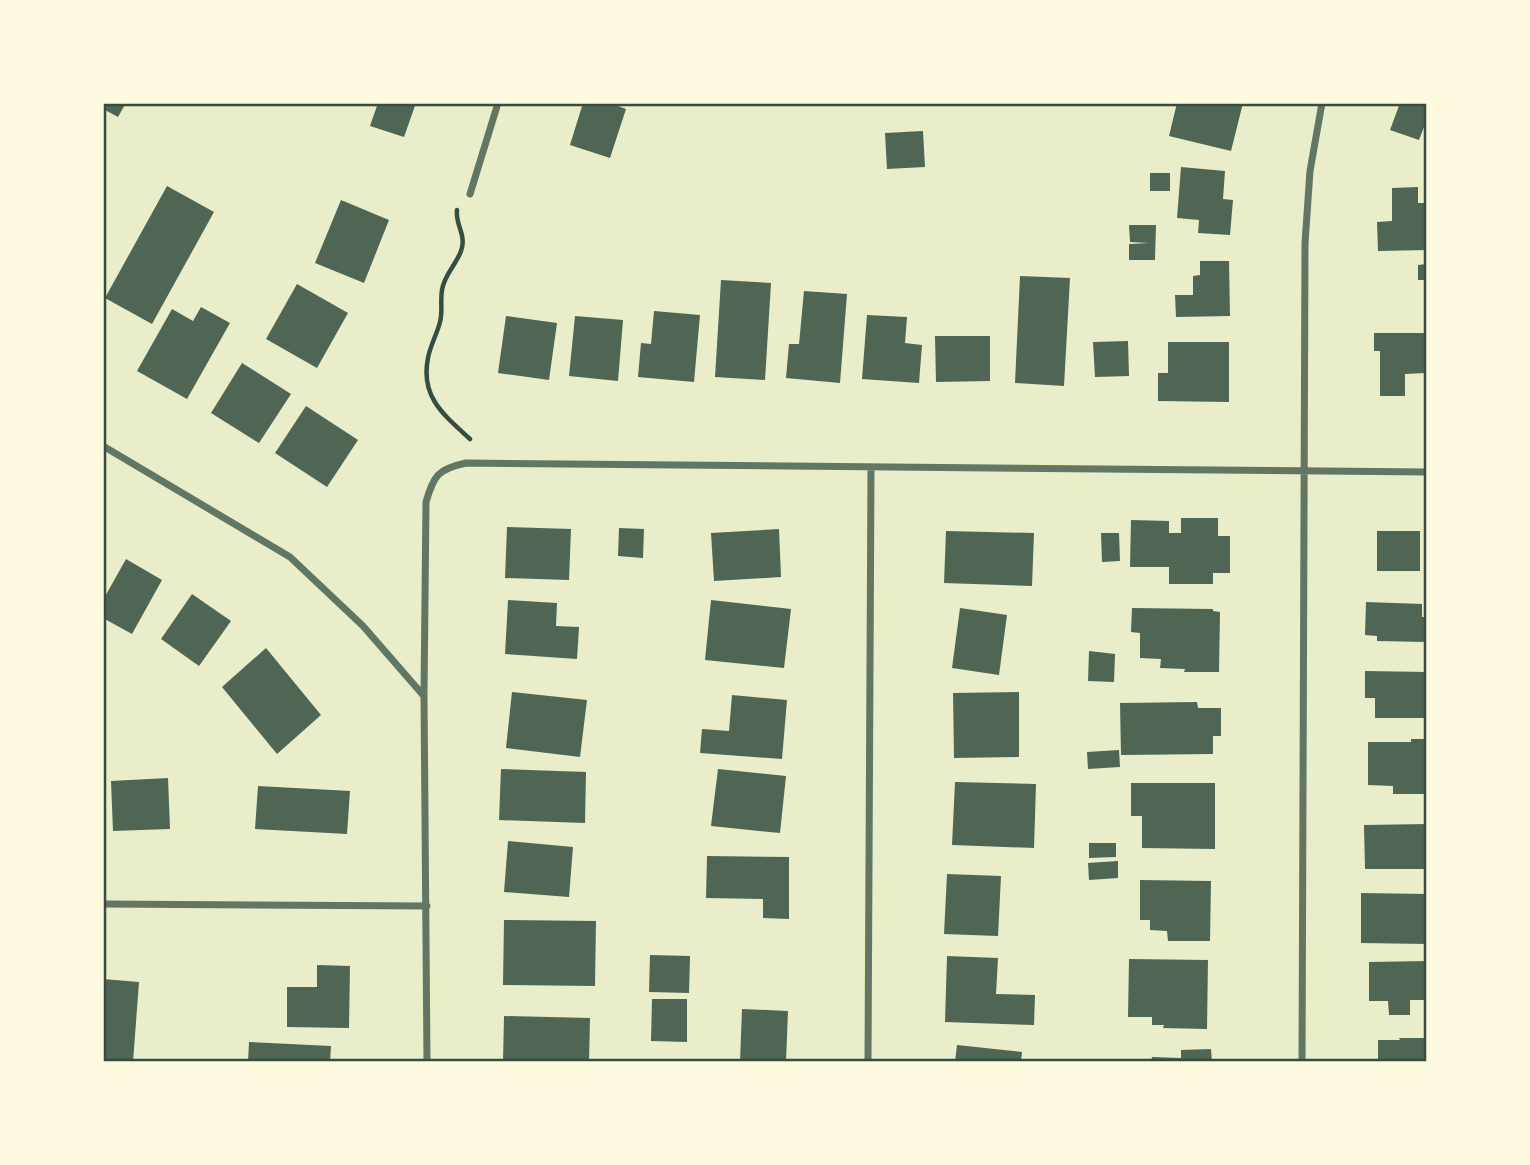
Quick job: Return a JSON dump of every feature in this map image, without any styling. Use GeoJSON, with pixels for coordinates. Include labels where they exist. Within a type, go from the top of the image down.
{"type":"FeatureCollection","features":[{"type":"Feature","properties":{"kind":"street"},"geometry":{"type":"LineString","coordinates":[[470,194],[498,103]]}},
{"type":"Feature","properties":{"kind":"street"},"geometry":{"type":"LineString","coordinates":[[1302,1062],[1305,243],[1310,171],[1322,103]]}},
{"type":"Feature","properties":{"kind":"street"},"geometry":{"type":"LineString","coordinates":[[103,446],[290,557],[363,626],[424,695]]}},
{"type":"Feature","properties":{"kind":"street"},"geometry":{"type":"LineString","coordinates":[[427,1062],[424,695],[426,502],[432,481],[445,467],[466,463],[1427,472]]}},
{"type":"Feature","properties":{"kind":"street"},"geometry":{"type":"LineString","coordinates":[[868,1062],[872,468]]}},
{"type":"Feature","properties":{"kind":"street"},"geometry":{"type":"LineString","coordinates":[[103,904],[427,906]]}},
{"type":"Feature","properties":{"kind":"path"},"geometry":{"type":"LineString","coordinates":[[470,194],[458,203],[456,216],[464,233],[461,251],[446,277],[442,291],[440,322],[428,358],[426,382],[436,407],[470,439]]}},
{"type":"Feature","properties":{"kind":"building"},"geometry":{"type":"Polygon","coordinates":[[[103,103],[126,103],[118,117],[105,110],[103,113],[103,103]]]}},
{"type":"Feature","properties":{"kind":"building"},"geometry":{"type":"Polygon","coordinates":[[[378,103],[416,103],[404,137],[370,126],[378,103]]]}},
{"type":"Feature","properties":{"kind":"building"},"geometry":{"type":"Polygon","coordinates":[[[583,103],[610,103],[626,109],[610,158],[570,145],[583,103]]]}},
{"type":"Feature","properties":{"kind":"building"},"geometry":{"type":"Polygon","coordinates":[[[1177,103],[1207,106],[1208,103],[1243,103],[1231,151],[1169,136],[1177,103]]]}},
{"type":"Feature","properties":{"kind":"building"},"geometry":{"type":"Polygon","coordinates":[[[1400,103],[1427,103],[1427,128],[1424,127],[1419,140],[1390,130],[1400,103]]]}},
{"type":"Feature","properties":{"kind":"building"},"geometry":{"type":"Polygon","coordinates":[[[923,131],[925,167],[887,169],[885,133],[923,131]]]}},
{"type":"Feature","properties":{"kind":"building"},"geometry":{"type":"Polygon","coordinates":[[[1181,167],[1225,171],[1223,199],[1233,200],[1230,235],[1198,233],[1199,220],[1177,218],[1181,167]]]}},
{"type":"Feature","properties":{"kind":"building"},"geometry":{"type":"Polygon","coordinates":[[[1150,173],[1170,173],[1170,191],[1150,191],[1150,173]]]}},
{"type":"Feature","properties":{"kind":"building"},"geometry":{"type":"Polygon","coordinates":[[[167,186],[214,212],[152,324],[105,298],[167,186]]]}},
{"type":"Feature","properties":{"kind":"building"},"geometry":{"type":"Polygon","coordinates":[[[1418,187],[1418,203],[1427,203],[1427,250],[1378,251],[1377,222],[1392,221],[1392,188],[1418,187]]]}},
{"type":"Feature","properties":{"kind":"building"},"geometry":{"type":"Polygon","coordinates":[[[341,200],[389,220],[364,283],[315,263],[341,200]]]}},
{"type":"Feature","properties":{"kind":"building"},"geometry":{"type":"Polygon","coordinates":[[[1129,225],[1156,225],[1155,260],[1129,260],[1129,244],[1149,243],[1130,242],[1129,225]]]}},
{"type":"Feature","properties":{"kind":"building"},"geometry":{"type":"Polygon","coordinates":[[[1200,261],[1229,261],[1230,316],[1176,317],[1175,295],[1193,295],[1193,276],[1200,275],[1200,261]]]}},
{"type":"Feature","properties":{"kind":"building"},"geometry":{"type":"Polygon","coordinates":[[[1427,264],[1427,280],[1418,280],[1418,265],[1427,264]]]}},
{"type":"Feature","properties":{"kind":"building"},"geometry":{"type":"Polygon","coordinates":[[[1020,276],[1070,278],[1064,386],[1015,383],[1020,276]]]}},
{"type":"Feature","properties":{"kind":"building"},"geometry":{"type":"Polygon","coordinates":[[[721,280],[771,283],[765,380],[715,377],[721,280]]]}},
{"type":"Feature","properties":{"kind":"building"},"geometry":{"type":"Polygon","coordinates":[[[297,284],[348,313],[317,368],[266,339],[297,284]]]}},
{"type":"Feature","properties":{"kind":"building"},"geometry":{"type":"Polygon","coordinates":[[[804,291],[847,294],[840,383],[786,378],[789,344],[799,344],[804,291]]]}},
{"type":"Feature","properties":{"kind":"building"},"geometry":{"type":"Polygon","coordinates":[[[201,307],[230,323],[187,399],[137,371],[172,309],[193,321],[201,307]]]}},
{"type":"Feature","properties":{"kind":"building"},"geometry":{"type":"Polygon","coordinates":[[[654,311],[700,315],[694,382],[638,377],[641,343],[651,344],[654,311]]]}},
{"type":"Feature","properties":{"kind":"building"},"geometry":{"type":"Polygon","coordinates":[[[867,315],[907,317],[905,343],[922,345],[919,383],[862,379],[867,315]]]}},
{"type":"Feature","properties":{"kind":"building"},"geometry":{"type":"Polygon","coordinates":[[[506,316],[557,323],[549,380],[498,373],[506,316]]]}},
{"type":"Feature","properties":{"kind":"building"},"geometry":{"type":"Polygon","coordinates":[[[575,316],[623,320],[618,381],[569,376],[575,316]]]}},
{"type":"Feature","properties":{"kind":"building"},"geometry":{"type":"Polygon","coordinates":[[[1374,333],[1425,333],[1426,373],[1405,374],[1405,396],[1380,396],[1380,351],[1374,351],[1374,333]]]}},
{"type":"Feature","properties":{"kind":"building"},"geometry":{"type":"Polygon","coordinates":[[[935,336],[990,336],[990,381],[936,382],[935,336]]]}},
{"type":"Feature","properties":{"kind":"building"},"geometry":{"type":"Polygon","coordinates":[[[1128,341],[1129,376],[1095,377],[1093,342],[1128,341]]]}},
{"type":"Feature","properties":{"kind":"building"},"geometry":{"type":"Polygon","coordinates":[[[1168,342],[1229,342],[1229,402],[1158,401],[1158,373],[1168,373],[1168,342]]]}},
{"type":"Feature","properties":{"kind":"building"},"geometry":{"type":"Polygon","coordinates":[[[242,363],[291,394],[259,443],[211,413],[242,363]]]}},
{"type":"Feature","properties":{"kind":"building"},"geometry":{"type":"Polygon","coordinates":[[[306,406],[358,440],[327,487],[275,453],[306,406]]]}},
{"type":"Feature","properties":{"kind":"building"},"geometry":{"type":"Polygon","coordinates":[[[1181,518],[1218,518],[1218,536],[1230,536],[1230,573],[1213,573],[1213,584],[1169,584],[1169,567],[1130,567],[1131,520],[1169,521],[1169,533],[1181,533],[1181,518]]]}},
{"type":"Feature","properties":{"kind":"building"},"geometry":{"type":"Polygon","coordinates":[[[507,527],[571,529],[569,580],[505,578],[507,527]]]}},
{"type":"Feature","properties":{"kind":"building"},"geometry":{"type":"Polygon","coordinates":[[[619,528],[644,529],[643,558],[618,556],[619,528]]]}},
{"type":"Feature","properties":{"kind":"building"},"geometry":{"type":"Polygon","coordinates":[[[779,529],[781,577],[714,581],[711,533],[779,529]]]}},
{"type":"Feature","properties":{"kind":"building"},"geometry":{"type":"Polygon","coordinates":[[[946,531],[1034,533],[1032,586],[944,583],[946,531]]]}},
{"type":"Feature","properties":{"kind":"building"},"geometry":{"type":"Polygon","coordinates":[[[1377,531],[1420,531],[1420,571],[1377,571],[1377,531]]]}},
{"type":"Feature","properties":{"kind":"building"},"geometry":{"type":"Polygon","coordinates":[[[1101,533],[1119,533],[1120,561],[1102,562],[1101,533]]]}},
{"type":"Feature","properties":{"kind":"building"},"geometry":{"type":"Polygon","coordinates":[[[126,559],[162,580],[132,634],[103,618],[103,600],[126,559]]]}},
{"type":"Feature","properties":{"kind":"building"},"geometry":{"type":"Polygon","coordinates":[[[192,594],[231,621],[199,666],[161,639],[192,594]]]}},
{"type":"Feature","properties":{"kind":"building"},"geometry":{"type":"Polygon","coordinates":[[[508,600],[557,603],[556,626],[579,627],[577,659],[505,654],[508,600]]]}},
{"type":"Feature","properties":{"kind":"building"},"geometry":{"type":"Polygon","coordinates":[[[711,600],[791,609],[784,668],[705,660],[711,600]]]}},
{"type":"Feature","properties":{"kind":"building"},"geometry":{"type":"Polygon","coordinates":[[[1366,602],[1422,604],[1422,617],[1427,617],[1427,642],[1377,641],[1377,636],[1365,635],[1366,602]]]}},
{"type":"Feature","properties":{"kind":"building"},"geometry":{"type":"Polygon","coordinates":[[[960,608],[1007,615],[999,675],[952,668],[960,608]]]}},
{"type":"Feature","properties":{"kind":"building"},"geometry":{"type":"Polygon","coordinates":[[[1132,608],[1213,609],[1220,612],[1219,672],[1184,672],[1185,669],[1160,668],[1161,659],[1140,658],[1140,633],[1131,632],[1132,608]]]}},
{"type":"Feature","properties":{"kind":"building"},"geometry":{"type":"Polygon","coordinates":[[[266,648],[321,715],[277,754],[222,687],[266,648]]]}},
{"type":"Feature","properties":{"kind":"building"},"geometry":{"type":"Polygon","coordinates":[[[1089,651],[1115,654],[1114,682],[1088,681],[1089,651]]]}},
{"type":"Feature","properties":{"kind":"building"},"geometry":{"type":"Polygon","coordinates":[[[1365,671],[1427,672],[1427,718],[1375,718],[1375,698],[1365,698],[1365,671]]]}},
{"type":"Feature","properties":{"kind":"building"},"geometry":{"type":"Polygon","coordinates":[[[512,692],[587,700],[580,757],[506,748],[512,692]]]}},
{"type":"Feature","properties":{"kind":"building"},"geometry":{"type":"Polygon","coordinates":[[[1019,692],[1019,757],[954,758],[953,693],[1019,692]]]}},
{"type":"Feature","properties":{"kind":"building"},"geometry":{"type":"Polygon","coordinates":[[[732,695],[787,700],[782,759],[700,753],[702,729],[729,731],[732,695]]]}},
{"type":"Feature","properties":{"kind":"building"},"geometry":{"type":"Polygon","coordinates":[[[1197,702],[1198,708],[1221,708],[1221,736],[1213,736],[1213,754],[1121,755],[1120,703],[1197,702]]]}},
{"type":"Feature","properties":{"kind":"building"},"geometry":{"type":"Polygon","coordinates":[[[1411,739],[1427,739],[1427,794],[1393,794],[1393,786],[1368,785],[1368,742],[1411,742],[1411,739]]]}},
{"type":"Feature","properties":{"kind":"building"},"geometry":{"type":"Polygon","coordinates":[[[1119,750],[1120,767],[1088,769],[1087,752],[1119,750]]]}},
{"type":"Feature","properties":{"kind":"building"},"geometry":{"type":"Polygon","coordinates":[[[501,769],[586,772],[585,823],[499,820],[501,769]]]}},
{"type":"Feature","properties":{"kind":"building"},"geometry":{"type":"Polygon","coordinates":[[[718,769],[786,776],[780,833],[711,826],[718,769]]]}},
{"type":"Feature","properties":{"kind":"building"},"geometry":{"type":"Polygon","coordinates":[[[168,778],[170,829],[113,831],[111,781],[168,778]]]}},
{"type":"Feature","properties":{"kind":"building"},"geometry":{"type":"Polygon","coordinates":[[[955,782],[1036,784],[1034,848],[952,845],[955,782]]]}},
{"type":"Feature","properties":{"kind":"building"},"geometry":{"type":"Polygon","coordinates":[[[1131,783],[1215,783],[1215,849],[1142,848],[1142,816],[1131,816],[1131,783]]]}},
{"type":"Feature","properties":{"kind":"building"},"geometry":{"type":"Polygon","coordinates":[[[258,786],[350,791],[347,834],[255,829],[258,786]]]}},
{"type":"Feature","properties":{"kind":"building"},"geometry":{"type":"Polygon","coordinates":[[[1427,824],[1427,869],[1365,869],[1364,825],[1427,824]]]}},
{"type":"Feature","properties":{"kind":"building"},"geometry":{"type":"Polygon","coordinates":[[[508,841],[573,847],[569,897],[504,892],[508,841]]]}},
{"type":"Feature","properties":{"kind":"building"},"geometry":{"type":"Polygon","coordinates":[[[1089,843],[1116,843],[1116,857],[1089,858],[1089,843]]]}},
{"type":"Feature","properties":{"kind":"building"},"geometry":{"type":"Polygon","coordinates":[[[707,856],[789,857],[789,919],[763,918],[763,899],[706,898],[707,856]]]}},
{"type":"Feature","properties":{"kind":"building"},"geometry":{"type":"Polygon","coordinates":[[[1118,861],[1118,878],[1089,880],[1088,863],[1118,861]]]}},
{"type":"Feature","properties":{"kind":"building"},"geometry":{"type":"Polygon","coordinates":[[[947,874],[1001,876],[998,936],[944,934],[947,874]]]}},
{"type":"Feature","properties":{"kind":"building"},"geometry":{"type":"Polygon","coordinates":[[[1140,880],[1211,881],[1210,941],[1168,941],[1167,931],[1150,930],[1150,920],[1140,920],[1140,880]]]}},
{"type":"Feature","properties":{"kind":"building"},"geometry":{"type":"Polygon","coordinates":[[[1361,893],[1427,894],[1427,944],[1361,943],[1361,893]]]}},
{"type":"Feature","properties":{"kind":"building"},"geometry":{"type":"Polygon","coordinates":[[[504,920],[596,921],[595,986],[503,985],[504,920]]]}},
{"type":"Feature","properties":{"kind":"building"},"geometry":{"type":"Polygon","coordinates":[[[650,955],[690,956],[689,993],[649,992],[650,955]]]}},
{"type":"Feature","properties":{"kind":"building"},"geometry":{"type":"Polygon","coordinates":[[[947,956],[998,958],[996,994],[1035,995],[1034,1025],[945,1022],[947,956]]]}},
{"type":"Feature","properties":{"kind":"building"},"geometry":{"type":"Polygon","coordinates":[[[1129,959],[1208,960],[1207,1029],[1163,1028],[1164,1025],[1152,1025],[1152,1017],[1128,1017],[1129,959]]]}},
{"type":"Feature","properties":{"kind":"building"},"geometry":{"type":"Polygon","coordinates":[[[1427,961],[1427,1000],[1410,1000],[1410,1015],[1389,1015],[1388,1001],[1369,1001],[1369,962],[1427,961]]]}},
{"type":"Feature","properties":{"kind":"building"},"geometry":{"type":"Polygon","coordinates":[[[317,965],[350,966],[349,1028],[287,1027],[287,987],[317,987],[317,965]]]}},
{"type":"Feature","properties":{"kind":"building"},"geometry":{"type":"Polygon","coordinates":[[[103,979],[139,982],[133,1062],[103,1062],[103,979]]]}},
{"type":"Feature","properties":{"kind":"building"},"geometry":{"type":"Polygon","coordinates":[[[652,999],[687,999],[687,1042],[651,1041],[652,999]]]}},
{"type":"Feature","properties":{"kind":"building"},"geometry":{"type":"Polygon","coordinates":[[[742,1009],[788,1011],[786,1062],[740,1062],[742,1009]]]}},
{"type":"Feature","properties":{"kind":"building"},"geometry":{"type":"Polygon","coordinates":[[[504,1016],[590,1018],[589,1062],[503,1062],[504,1016]]]}},
{"type":"Feature","properties":{"kind":"building"},"geometry":{"type":"Polygon","coordinates":[[[1399,1038],[1427,1038],[1427,1062],[1378,1062],[1378,1040],[1400,1040],[1399,1038]]]}},
{"type":"Feature","properties":{"kind":"building"},"geometry":{"type":"Polygon","coordinates":[[[249,1042],[331,1046],[330,1062],[248,1062],[249,1042]]]}},
{"type":"Feature","properties":{"kind":"building"},"geometry":{"type":"Polygon","coordinates":[[[957,1045],[1022,1052],[1021,1062],[955,1062],[957,1045]]]}},
{"type":"Feature","properties":{"kind":"building"},"geometry":{"type":"Polygon","coordinates":[[[1211,1049],[1212,1062],[1151,1062],[1152,1057],[1181,1058],[1181,1050],[1211,1049]]]}}]}
